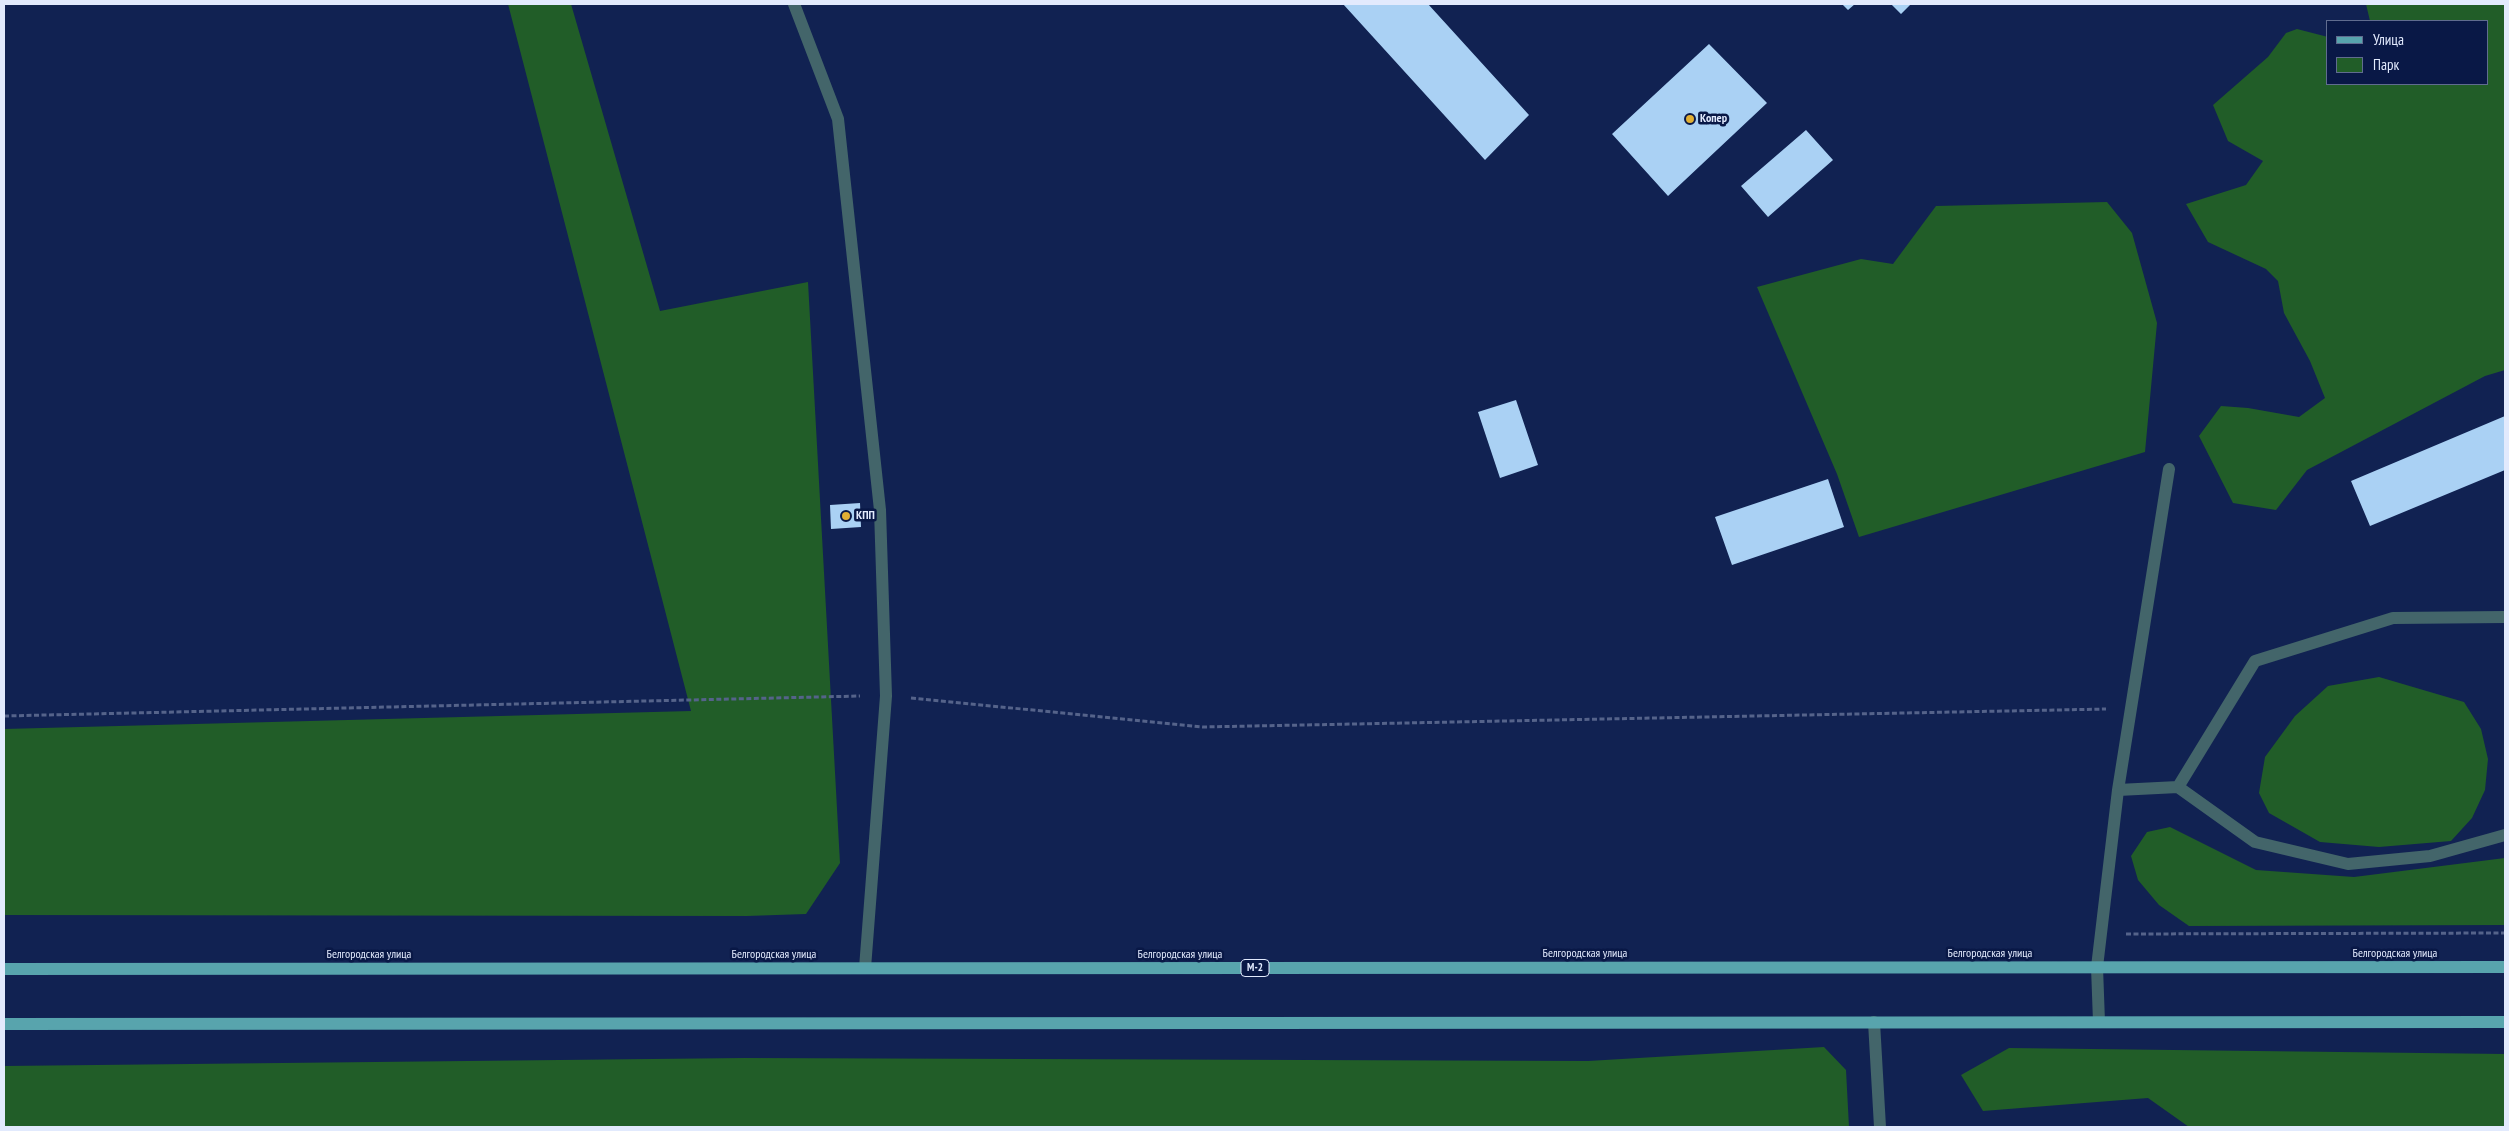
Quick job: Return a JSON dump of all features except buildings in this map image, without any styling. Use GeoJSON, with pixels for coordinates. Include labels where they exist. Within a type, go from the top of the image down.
{"type":"FeatureCollection","features":[{"type":"Feature","properties":{"kind":"main road","name":"Белгородская улица"},"geometry":{"type":"LineString","coordinates":[[4,969],[2505,967]]}},
{"type":"Feature","properties":{"kind":"main road"},"geometry":{"type":"LineString","coordinates":[[4,1024],[2505,1022]]}},
{"type":"Feature","properties":{"kind":"lane"},"geometry":{"type":"LineString","coordinates":[[794,4],[838,119],[880,510],[886,696],[866,968]]}},
{"type":"Feature","properties":{"kind":"lane"},"geometry":{"type":"LineString","coordinates":[[2099,1022],[2098,967],[2100,934],[2118,790],[2170,470]]}},
{"type":"Feature","properties":{"kind":"lane"},"geometry":{"type":"LineString","coordinates":[[2178,787],[2255,661],[2393,618],[2505,618]]}},
{"type":"Feature","properties":{"kind":"lane"},"geometry":{"type":"LineString","coordinates":[[2118,790],[2178,787],[2255,842],[2348,864],[2430,856],[2505,835]]}},
{"type":"Feature","properties":{"kind":"lane"},"geometry":{"type":"LineString","coordinates":[[1874,1022],[1880,1127]]}},
{"type":"Feature","properties":{"kind":"path"},"geometry":{"type":"LineString","coordinates":[[4,716],[886,696],[1204,728],[2131,708]]}},
{"type":"Feature","properties":{"kind":"path"},"geometry":{"type":"LineString","coordinates":[[2100,934],[2505,933]]}},
{"type":"Feature","properties":{"kind":"green space"},"geometry":{"type":"Polygon","coordinates":[[[508,4],[571,4],[660,311],[808,282],[840,863],[806,914],[747,916],[4,915],[4,729],[691,711],[508,4]]]}},
{"type":"Feature","properties":{"kind":"green space"},"geometry":{"type":"Polygon","coordinates":[[[2366,4],[2505,4],[2505,370],[2485,376],[2307,470],[2276,510],[2233,503],[2199,436],[2221,406],[2248,408],[2299,417],[2325,398],[2310,361],[2284,313],[2278,281],[2266,269],[2208,242],[2186,204],[2246,185],[2263,161],[2228,141],[2213,105],[2268,57],[2286,33],[2297,29],[2326,36],[2326,85],[2489,85],[2489,20],[2370,20],[2366,4]]]}},
{"type":"Feature","properties":{"kind":"green space"},"geometry":{"type":"Polygon","coordinates":[[[2107,202],[2132,233],[2157,323],[2145,452],[1859,537],[1837,474],[1757,287],[1861,259],[1893,264],[1936,206],[2107,202]]]}},
{"type":"Feature","properties":{"kind":"green space"},"geometry":{"type":"Polygon","coordinates":[[[2379,677],[2464,702],[2481,729],[2488,759],[2485,790],[2472,818],[2451,841],[2379,847],[2320,842],[2269,813],[2259,793],[2265,757],[2295,716],[2328,686],[2379,677]]]}},
{"type":"Feature","properties":{"kind":"green space"},"geometry":{"type":"Polygon","coordinates":[[[2170,827],[2256,870],[2354,877],[2505,858],[2505,925],[2189,926],[2159,905],[2138,880],[2131,856],[2147,832],[2170,827]]]}},
{"type":"Feature","properties":{"kind":"green space"},"geometry":{"type":"Polygon","coordinates":[[[1824,1047],[1846,1070],[1849,1127],[4,1127],[4,1066],[744,1058],[1588,1061],[1824,1047]]]}},
{"type":"Feature","properties":{"kind":"green space"},"geometry":{"type":"Polygon","coordinates":[[[2009,1048],[2505,1054],[2505,1127],[2189,1127],[2148,1098],[1983,1111],[1961,1075],[2009,1048]]]}},
{"type":"Feature","properties":{"kind":"place","name":"Копер"},"geometry":{"type":"Point","coordinates":[1690,119]}},
{"type":"Feature","properties":{"kind":"place","name":"КПП"},"geometry":{"type":"Point","coordinates":[846,516]}}]}
